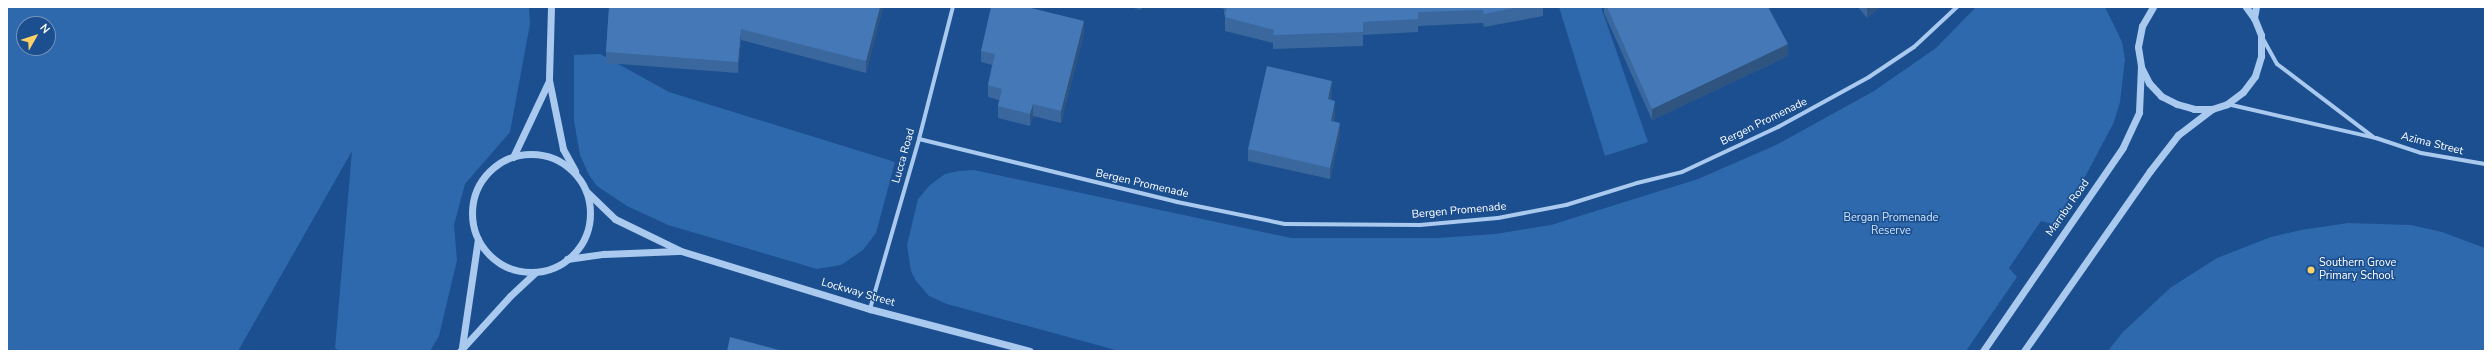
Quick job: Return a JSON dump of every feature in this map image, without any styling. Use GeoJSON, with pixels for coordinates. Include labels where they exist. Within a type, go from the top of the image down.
{"type":"FeatureCollection","features":[{"type":"Feature","properties":{"kind":"street"},"geometry":{"type":"LineString","coordinates":[[551,7],[549,80],[562,149],[586,191],[589,206],[589,221],[585,236],[578,249],[567,259],[552,267],[536,272],[518,271],[502,264],[488,254],[478,239],[472,220],[473,200],[481,181],[494,166],[513,157],[532,154],[551,158],[567,167],[580,182]]}},
{"type":"Feature","properties":{"kind":"street","name":"Lucca Road"},"geometry":{"type":"LineString","coordinates":[[870,309],[919,140],[953,7]]}},
{"type":"Feature","properties":{"kind":"street","name":"Bergen Promenade"},"geometry":{"type":"LineString","coordinates":[[919,140],[1177,202],[1285,224],[1420,225],[1498,218],[1566,205],[1637,183],[1682,172],[1778,127],[1869,77],[1914,47],[1957,7]]}},
{"type":"Feature","properties":{"kind":"street"},"geometry":{"type":"LineString","coordinates":[[2152,7],[2142,26],[2138,46],[2141,67],[2149,82],[2161,96],[2177,104],[2194,109],[2212,108],[2226,104],[2243,92],[2255,76],[2262,56],[2261,35]]}},
{"type":"Feature","properties":{"kind":"street"},"geometry":{"type":"LineString","coordinates":[[2246,7],[2254,18],[2261,35],[2277,64],[2376,138]]}},
{"type":"Feature","properties":{"kind":"street"},"geometry":{"type":"LineString","coordinates":[[2254,18],[2256,7]]}},
{"type":"Feature","properties":{"kind":"street","name":"Marnbu Road"},"geometry":{"type":"LineString","coordinates":[[1983,351],[2123,147],[2139,112],[2141,67]]}},
{"type":"Feature","properties":{"kind":"street"},"geometry":{"type":"LineString","coordinates":[[513,157],[549,80]]}},
{"type":"Feature","properties":{"kind":"street"},"geometry":{"type":"LineString","coordinates":[[2226,104],[2376,138]]}},
{"type":"Feature","properties":{"kind":"street"},"geometry":{"type":"LineString","coordinates":[[2024,351],[2150,171],[2178,135],[2212,108]]}},
{"type":"Feature","properties":{"kind":"street","name":"Azima Street"},"geometry":{"type":"LineString","coordinates":[[2376,138],[2421,153],[2485,164]]}},
{"type":"Feature","properties":{"kind":"street","name":"Lockway Street"},"geometry":{"type":"LineString","coordinates":[[586,191],[614,219],[681,251],[870,309],[1030,351]]}},
{"type":"Feature","properties":{"kind":"street"},"geometry":{"type":"LineString","coordinates":[[461,349],[478,239]]}},
{"type":"Feature","properties":{"kind":"street","name":"Lockway Street"},"geometry":{"type":"LineString","coordinates":[[567,259],[604,254],[681,251]]}},
{"type":"Feature","properties":{"kind":"street"},"geometry":{"type":"LineString","coordinates":[[461,349],[510,296],[536,272]]}},
{"type":"Feature","properties":{"kind":"green space"},"geometry":{"type":"Polygon","coordinates":[[[7,7],[529,7],[530,24],[510,132],[465,184],[454,225],[457,260],[439,336],[430,351],[340,351],[335,348],[352,151],[238,351],[7,351],[7,7]]]}},
{"type":"Feature","properties":{"kind":"green space"},"geometry":{"type":"Polygon","coordinates":[[[1559,7],[1601,7],[1648,142],[1605,156],[1559,7]]]}},
{"type":"Feature","properties":{"kind":"green space","name":"Bergan Promenade Reserve"},"geometry":{"type":"Polygon","coordinates":[[[1976,7],[2105,7],[2122,42],[2125,59],[2120,102],[2114,122],[2086,175],[2052,224],[2041,221],[2009,268],[2017,277],[1966,351],[1119,351],[947,304],[929,296],[916,281],[911,271],[907,245],[918,199],[930,185],[945,174],[958,171],[974,170],[1291,238],[1438,238],[1495,234],[1551,225],[1698,179],[1776,145],[1874,91],[1936,48],[1976,7]]]}},
{"type":"Feature","properties":{"kind":"green space"},"geometry":{"type":"Polygon","coordinates":[[[600,54],[669,92],[895,162],[876,233],[863,250],[841,265],[817,269],[668,225],[627,206],[597,186],[589,175],[580,155],[574,121],[574,55],[600,54]]]}},
{"type":"Feature","properties":{"kind":"green space","name":"Southern Grove Primary School"},"geometry":{"type":"Polygon","coordinates":[[[2348,223],[2411,225],[2442,232],[2485,248],[2485,351],[2108,351],[2122,333],[2170,288],[2217,258],[2271,237],[2301,230],[2348,223]]]}},
{"type":"Feature","properties":{"kind":"building"},"geometry":{"type":"Polygon","coordinates":[[[609,7],[880,7],[866,61],[741,29],[738,62],[606,52],[609,7]]]}},
{"type":"Feature","properties":{"kind":"building"},"geometry":{"type":"Polygon","coordinates":[[[991,7],[1027,7],[1084,21],[1061,111],[1033,104],[1030,114],[998,106],[1002,89],[988,85],[995,54],[981,51],[991,7]]]}},
{"type":"Feature","properties":{"kind":"building"},"geometry":{"type":"Polygon","coordinates":[[[1227,7],[1519,7],[1484,14],[1483,10],[1418,12],[1418,19],[1363,22],[1363,32],[1273,35],[1274,30],[1225,17],[1227,7]]]}},
{"type":"Feature","properties":{"kind":"building"},"geometry":{"type":"Polygon","coordinates":[[[1607,7],[1768,7],[1788,44],[1652,109],[1607,7]]]}},
{"type":"Feature","properties":{"kind":"building"},"geometry":{"type":"Polygon","coordinates":[[[1267,66],[1332,81],[1328,99],[1335,101],[1331,121],[1340,123],[1330,168],[1248,149],[1267,66]]]}},
{"type":"Feature","properties":{"kind":"building"},"geometry":{"type":"Polygon","coordinates":[[[730,337],[783,351],[727,351],[730,337]]]}},
{"type":"Feature","properties":{"kind":"place","name":"Southern Grove Primary School"},"geometry":{"type":"Point","coordinates":[2311,270]}}]}
